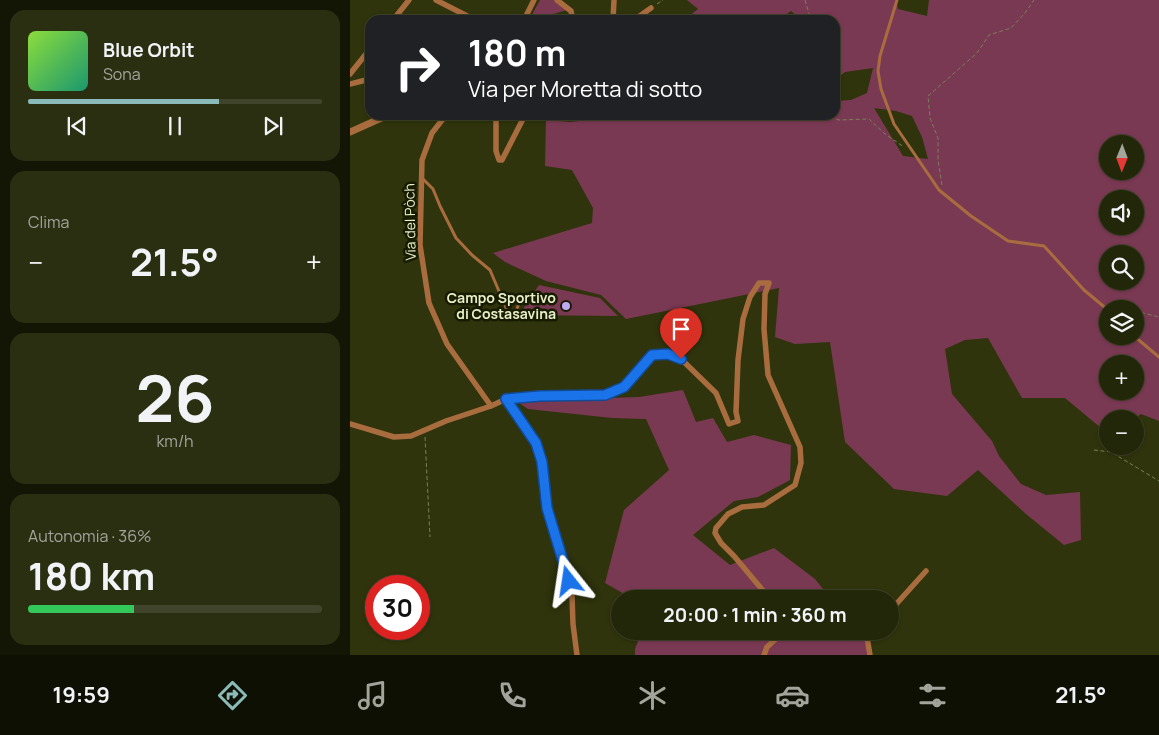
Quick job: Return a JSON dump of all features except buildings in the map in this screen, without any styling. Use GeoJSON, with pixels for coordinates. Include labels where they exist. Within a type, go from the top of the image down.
{"type":"FeatureCollection","features":[{"type":"Feature","properties":{"kind":"street"},"geometry":{"type":"LineString","coordinates":[[397,15],[409,0]]}},
{"type":"Feature","properties":{"kind":"street"},"geometry":{"type":"LineString","coordinates":[[436,0],[465,15]]}},
{"type":"Feature","properties":{"kind":"street"},"geometry":{"type":"LineString","coordinates":[[528,15],[534,0]]}},
{"type":"Feature","properties":{"kind":"street"},"geometry":{"type":"LineString","coordinates":[[557,0],[571,11],[572,15]]}},
{"type":"Feature","properties":{"kind":"street"},"geometry":{"type":"LineString","coordinates":[[613,15],[614,0]]}},
{"type":"Feature","properties":{"kind":"street"},"geometry":{"type":"LineString","coordinates":[[641,15],[651,8]]}},
{"type":"Feature","properties":{"kind":"street"},"geometry":{"type":"LineString","coordinates":[[350,74],[365,55]]}},
{"type":"Feature","properties":{"kind":"street"},"geometry":{"type":"LineString","coordinates":[[350,84],[365,80]]}},
{"type":"Feature","properties":{"kind":"street"},"geometry":{"type":"LineString","coordinates":[[350,132],[377,120]]}},
{"type":"Feature","properties":{"kind":"street","name":"Via del Pòch"},"geometry":{"type":"LineString","coordinates":[[442,120],[432,133],[422,160],[420,245],[429,303],[447,344],[491,406]]}},
{"type":"Feature","properties":{"kind":"street"},"geometry":{"type":"LineString","coordinates":[[496,120],[496,151],[499,160],[502,160],[522,120]]}},
{"type":"Feature","properties":{"kind":"street"},"geometry":{"type":"LineString","coordinates":[[350,424],[394,437],[412,436],[446,421],[506,399],[605,395],[624,387],[652,355],[668,354],[681,359],[716,393],[728,424],[738,422],[736,412],[738,360],[743,319],[750,297],[759,284],[769,283],[765,294],[764,329],[768,375],[800,447],[801,464],[795,485],[764,505],[742,507],[728,514],[716,528],[715,533],[721,543],[762,590]]}},
{"type":"Feature","properties":{"kind":"street"},"geometry":{"type":"LineString","coordinates":[[506,399],[536,443],[542,462],[547,508],[572,596],[577,655]]}},
{"type":"Feature","properties":{"kind":"street"},"geometry":{"type":"LineString","coordinates":[[899,601],[926,572]]}},
{"type":"Feature","properties":{"kind":"street"},"geometry":{"type":"LineString","coordinates":[[764,655],[767,646],[774,640]]}},
{"type":"Feature","properties":{"kind":"street"},"geometry":{"type":"LineString","coordinates":[[868,640],[870,655]]}},
{"type":"Feature","properties":{"kind":"lane"},"geometry":{"type":"LineString","coordinates":[[897,0],[880,56],[878,71],[881,89],[894,124],[940,190],[971,216],[1008,240],[1044,246],[1084,290],[1099,301]]}},
{"type":"Feature","properties":{"kind":"lane"},"geometry":{"type":"LineString","coordinates":[[421,177],[433,189],[456,238],[472,256],[490,270],[510,314],[516,311],[520,302]]}},
{"type":"Feature","properties":{"kind":"lane"},"geometry":{"type":"LineString","coordinates":[[1144,344],[1159,357]]}},
{"type":"Feature","properties":{"kind":"path"},"geometry":{"type":"LineString","coordinates":[[651,8],[663,0]]}},
{"type":"Feature","properties":{"kind":"path"},"geometry":{"type":"LineString","coordinates":[[805,0],[810,15]]}},
{"type":"Feature","properties":{"kind":"path"},"geometry":{"type":"LineString","coordinates":[[944,193],[938,160],[938,138],[930,118],[928,96],[977,52],[989,35],[1011,28],[1034,0]]}},
{"type":"Feature","properties":{"kind":"path"},"geometry":{"type":"LineString","coordinates":[[840,120],[869,119],[885,134],[914,152]]}},
{"type":"Feature","properties":{"kind":"path"},"geometry":{"type":"LineString","coordinates":[[1144,313],[1159,317]]}},
{"type":"Feature","properties":{"kind":"path"},"geometry":{"type":"LineString","coordinates":[[425,431],[430,538]]}},
{"type":"Feature","properties":{"kind":"path"},"geometry":{"type":"LineString","coordinates":[[1094,450],[1111,452],[1159,481]]}},
{"type":"Feature","properties":{"kind":"shaded area"},"geometry":{"type":"Polygon","coordinates":[[[540,0],[555,0],[567,10],[550,15],[532,15],[540,0]]]}},
{"type":"Feature","properties":{"kind":"shaded area"},"geometry":{"type":"Polygon","coordinates":[[[687,0],[896,0],[898,9],[927,16],[929,0],[1159,0],[1159,421],[1144,415],[1144,410],[1099,410],[1099,426],[1065,398],[1022,398],[988,338],[965,340],[945,349],[952,394],[992,441],[999,456],[1021,484],[1046,495],[1080,492],[1081,540],[1064,545],[1026,514],[978,470],[947,496],[894,489],[845,442],[830,342],[795,344],[775,337],[779,288],[626,319],[601,295],[546,281],[505,262],[493,253],[592,223],[593,208],[572,170],[545,166],[546,120],[570,122],[587,120],[840,120],[840,101],[851,100],[867,93],[873,68],[845,72],[840,76],[840,15],[795,15],[791,11],[786,15],[690,15],[698,9],[687,0]],[[874,108],[903,156],[928,159],[922,137],[912,116],[896,111],[874,108]]]}},
{"type":"Feature","properties":{"kind":"shaded area","name":"Campo Sportivo di Costasavina"},"geometry":{"type":"Polygon","coordinates":[[[539,285],[600,298],[618,316],[519,315],[539,285]]]}},
{"type":"Feature","properties":{"kind":"shaded area"},"geometry":{"type":"Polygon","coordinates":[[[683,390],[696,422],[713,418],[727,442],[754,435],[791,445],[790,480],[758,497],[734,501],[693,535],[730,565],[774,548],[815,579],[824,590],[617,590],[605,583],[624,510],[669,470],[646,419],[612,418],[528,409],[516,401],[639,397],[683,390]]]}},
{"type":"Feature","properties":{"kind":"shaded area"},"geometry":{"type":"Polygon","coordinates":[[[638,640],[866,640],[869,643],[870,655],[635,655],[638,640]]]}},
{"type":"Feature","properties":{"kind":"place","name":"Campo Sportivo di Costasavina"},"geometry":{"type":"Point","coordinates":[566,306]}},
{"type":"Feature","properties":{"kind":"route"},"geometry":{"type":"LineString","coordinates":[[569,581],[547,508],[542,462],[536,443],[506,399],[540,396],[605,395],[624,387],[652,355],[668,354],[681,359]]}}]}
